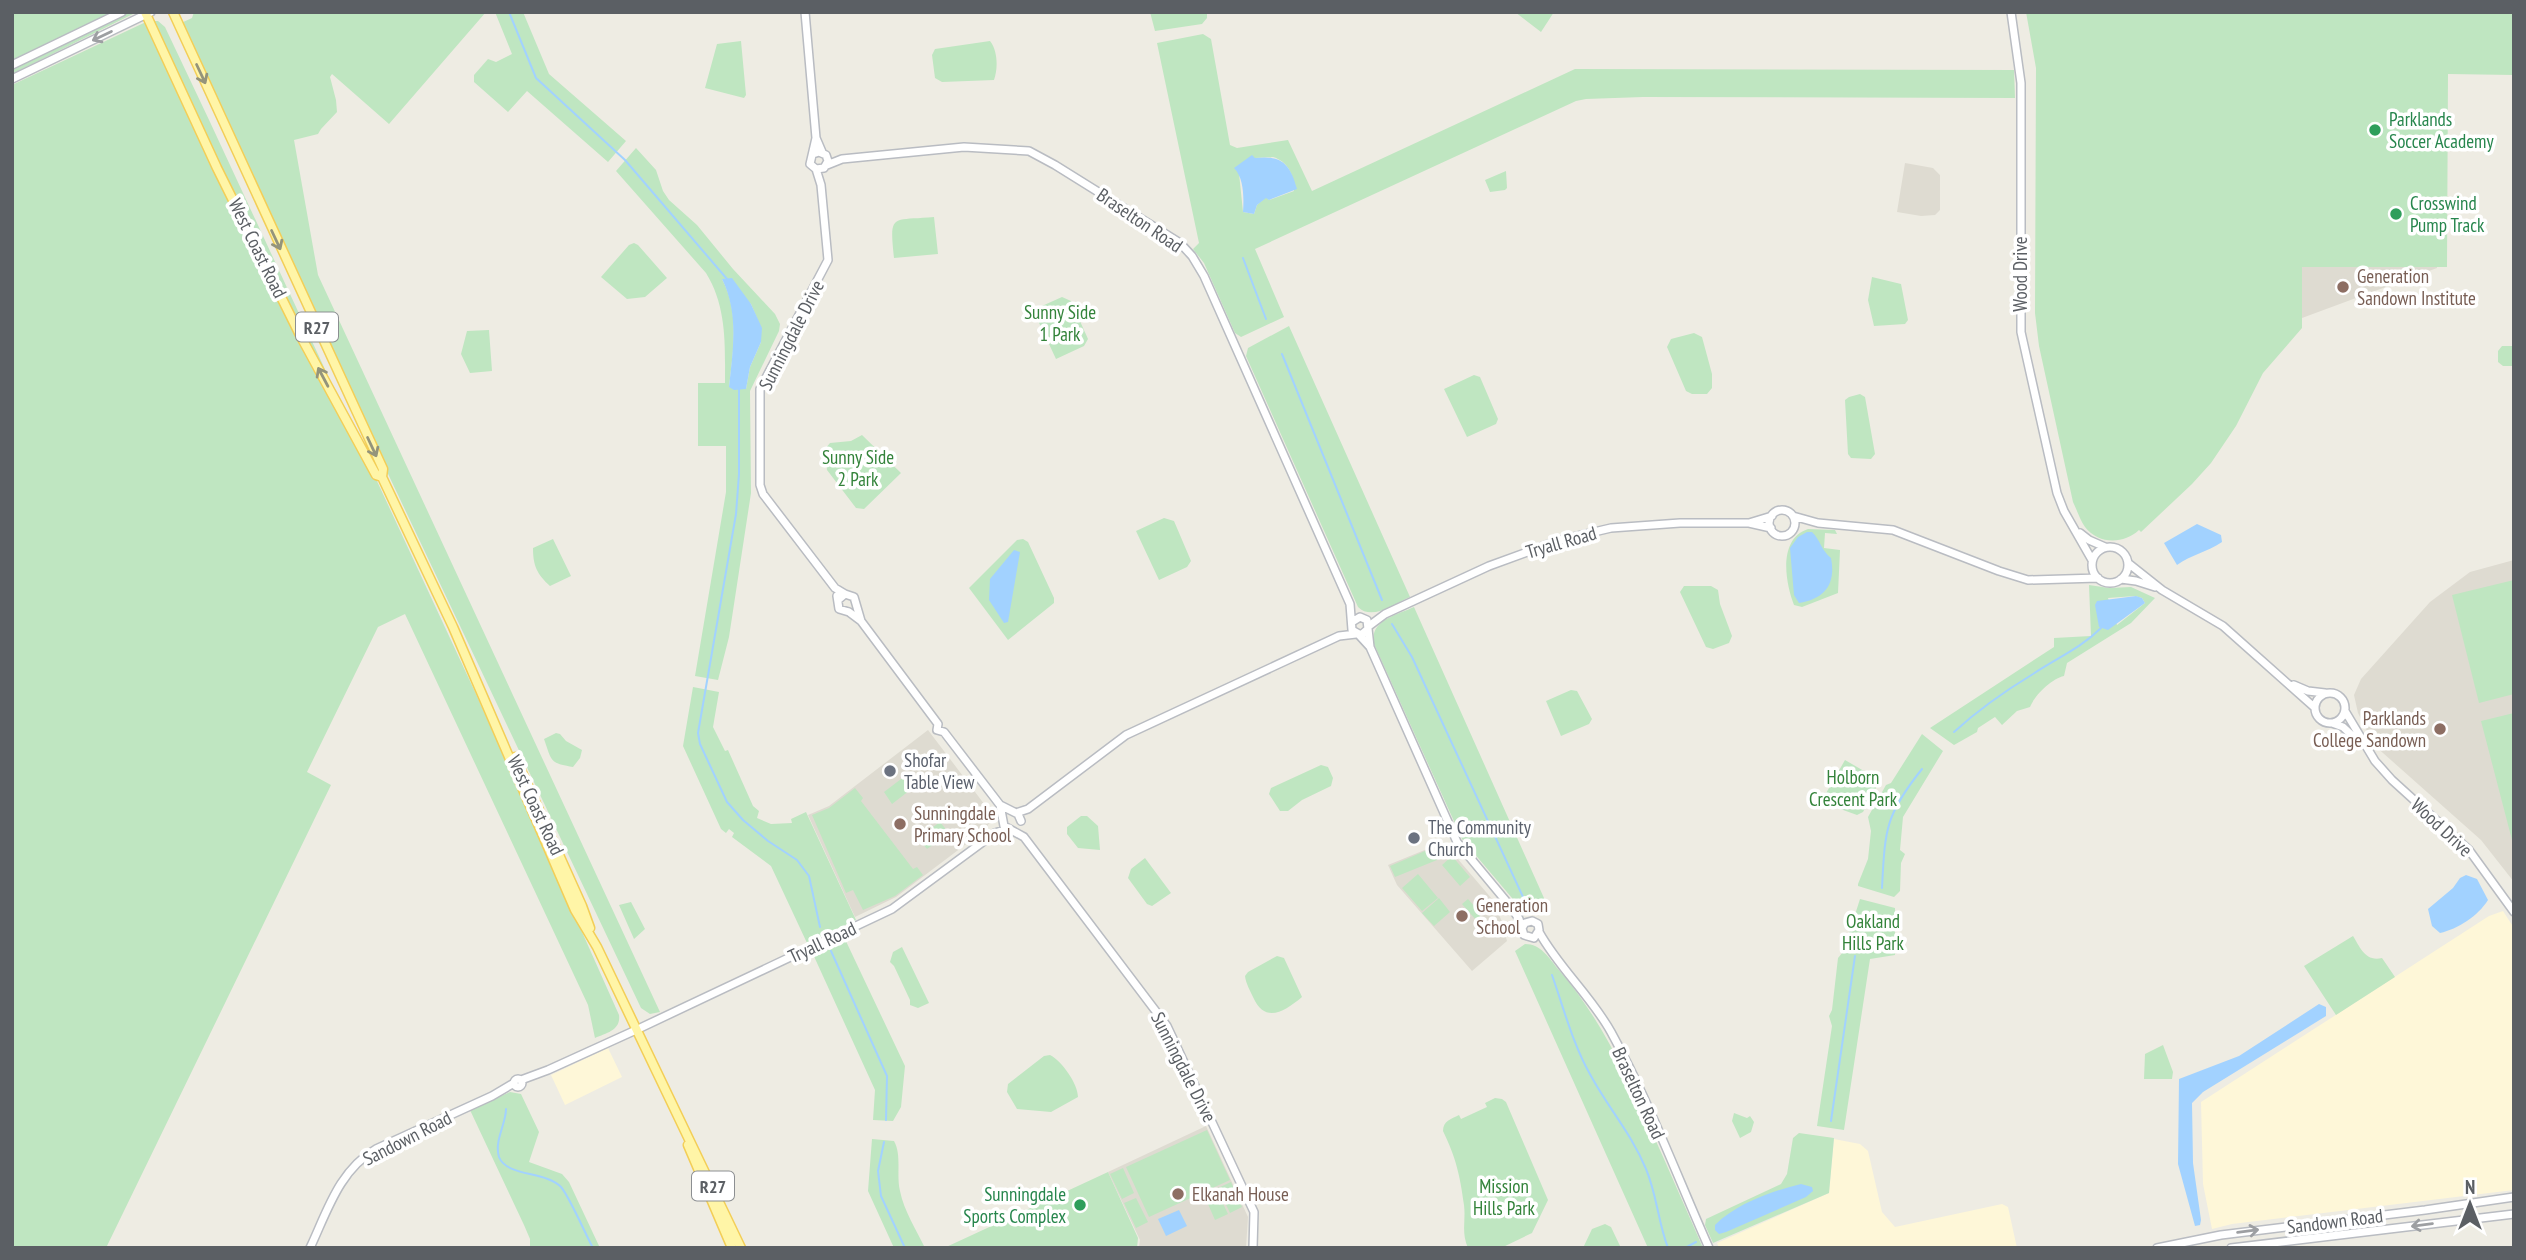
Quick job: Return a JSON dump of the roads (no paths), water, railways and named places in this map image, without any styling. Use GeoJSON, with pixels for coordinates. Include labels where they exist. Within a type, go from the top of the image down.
{"type":"FeatureCollection","features":[{"type":"Feature","properties":{"kind":"main road","name":"West Coast Road"},"geometry":{"type":"LineString","coordinates":[[173,12],[383,469],[382,477],[469,665],[575,909],[597,947],[636,1030]]}},
{"type":"Feature","properties":{"kind":"main road","name":"West Coast Road"},"geometry":{"type":"LineString","coordinates":[[147,13],[217,168],[300,335],[376,475],[382,477]]}},
{"type":"Feature","properties":{"kind":"main road","name":"R27"},"geometry":{"type":"LineString","coordinates":[[636,1030],[741,1248]]}},
{"type":"Feature","properties":{"kind":"main road","name":"R27"},"geometry":{"type":"LineString","coordinates":[[682,1126],[694,1164],[732,1248]]}},
{"type":"Feature","properties":{"kind":"street"},"geometry":{"type":"LineString","coordinates":[[12,65],[122,12]]}},
{"type":"Feature","properties":{"kind":"street"},"geometry":{"type":"LineString","coordinates":[[805,12],[816,138],[820,154],[822,167],[810,164],[810,158],[820,154]]}},
{"type":"Feature","properties":{"kind":"street","name":"Wood Drive"},"geometry":{"type":"LineString","coordinates":[[2011,12],[2021,83],[2021,332],[2057,493],[2092,563]]}},
{"type":"Feature","properties":{"kind":"street"},"geometry":{"type":"LineString","coordinates":[[12,79],[147,13]]}},
{"type":"Feature","properties":{"kind":"street","name":"Braselton Road"},"geometry":{"type":"LineString","coordinates":[[822,167],[842,159],[964,147],[1029,151],[1055,164],[1180,243],[1204,276],[1350,604],[1366,623]]}},
{"type":"Feature","properties":{"kind":"street","name":"Braselton Road"},"geometry":{"type":"LineString","coordinates":[[820,154],[842,159]]}},
{"type":"Feature","properties":{"kind":"street","name":"Sunningdale Drive"},"geometry":{"type":"LineString","coordinates":[[822,167],[821,185],[828,261],[761,386],[760,485],[763,494],[835,588],[845,594]]}},
{"type":"Feature","properties":{"kind":"street"},"geometry":{"type":"LineString","coordinates":[[1793,516],[1794,528],[1790,534],[1776,534],[1771,528],[1772,516],[1783,510],[1793,516],[1818,523],[1892,530],[2011,575],[2036,581],[2098,578],[2108,582],[2121,579],[2162,590]]}},
{"type":"Feature","properties":{"kind":"street","name":"Tryall Road"},"geometry":{"type":"LineString","coordinates":[[1749,523],[1772,516]]}},
{"type":"Feature","properties":{"kind":"street","name":"Tryall Road"},"geometry":{"type":"LineString","coordinates":[[1366,623],[1489,566],[1560,540],[1611,528],[1680,523],[1749,523],[1771,528]]}},
{"type":"Feature","properties":{"kind":"street"},"geometry":{"type":"LineString","coordinates":[[1794,528],[1818,523]]}},
{"type":"Feature","properties":{"kind":"street"},"geometry":{"type":"LineString","coordinates":[[2074,528],[2089,540],[2105,547],[2119,549],[2126,556],[2127,570],[2121,579]]}},
{"type":"Feature","properties":{"kind":"street"},"geometry":{"type":"LineString","coordinates":[[2060,580],[2081,575],[2092,563],[2096,553],[2105,547]]}},
{"type":"Feature","properties":{"kind":"street"},"geometry":{"type":"LineString","coordinates":[[2128,562],[2162,590],[2223,626],[2284,680],[2315,707],[2319,719],[2332,723],[2340,719],[2345,711],[2345,704],[2340,696],[2331,692],[2308,691],[2284,680]]}},
{"type":"Feature","properties":{"kind":"street"},"geometry":{"type":"LineString","coordinates":[[2092,563],[2098,578]]}},
{"type":"Feature","properties":{"kind":"street","name":"Sunningdale Drive"},"geometry":{"type":"LineString","coordinates":[[835,588],[838,600]]}},
{"type":"Feature","properties":{"kind":"street"},"geometry":{"type":"LineString","coordinates":[[861,621],[853,597],[845,594],[838,600],[839,609],[849,612],[861,621],[938,724],[946,724],[944,732],[1000,805],[1007,825]]}},
{"type":"Feature","properties":{"kind":"street"},"geometry":{"type":"LineString","coordinates":[[849,612],[856,604]]}},
{"type":"Feature","properties":{"kind":"street","name":"Braselton Road"},"geometry":{"type":"LineString","coordinates":[[1350,604],[1352,623]]}},
{"type":"Feature","properties":{"kind":"street"},"geometry":{"type":"LineString","coordinates":[[1339,636],[1357,617],[1366,623],[1370,647],[1457,842],[1511,907],[1525,936],[1531,938],[1539,932],[1537,923],[1511,907]]}},
{"type":"Feature","properties":{"kind":"street"},"geometry":{"type":"LineString","coordinates":[[1352,623],[1357,634],[1370,647]]}},
{"type":"Feature","properties":{"kind":"street"},"geometry":{"type":"LineString","coordinates":[[1000,805],[1013,812],[1028,808],[1126,735],[1339,636],[1366,633],[1366,623]]}},
{"type":"Feature","properties":{"kind":"street"},"geometry":{"type":"LineString","coordinates":[[2315,707],[2317,699],[2325,693]]}},
{"type":"Feature","properties":{"kind":"street","name":"Wood Drive"},"geometry":{"type":"LineString","coordinates":[[2345,711],[2364,746]]}},
{"type":"Feature","properties":{"kind":"street","name":"Wood Drive"},"geometry":{"type":"LineString","coordinates":[[2332,723],[2343,727],[2364,746],[2392,780],[2469,850],[2514,912]]}},
{"type":"Feature","properties":{"kind":"street"},"geometry":{"type":"LineString","coordinates":[[1007,825],[1021,822],[1028,808]]}},
{"type":"Feature","properties":{"kind":"street"},"geometry":{"type":"LineString","coordinates":[[1007,825],[1013,812]]}},
{"type":"Feature","properties":{"kind":"street","name":"Sunningdale Drive"},"geometry":{"type":"LineString","coordinates":[[1013,812],[1021,822],[1024,837]]}},
{"type":"Feature","properties":{"kind":"street","name":"Sunningdale Drive"},"geometry":{"type":"LineString","coordinates":[[1007,825],[1024,837],[1167,1026],[1254,1212],[1253,1248]]}},
{"type":"Feature","properties":{"kind":"street","name":"Tryall Road"},"geometry":{"type":"LineString","coordinates":[[636,1030],[892,909],[1007,825]]}},
{"type":"Feature","properties":{"kind":"street"},"geometry":{"type":"LineString","coordinates":[[1522,929],[1525,923],[1530,921]]}},
{"type":"Feature","properties":{"kind":"street","name":"Braselton Road"},"geometry":{"type":"LineString","coordinates":[[1539,932],[1549,950],[1586,995],[1610,1030],[1709,1248]]}},
{"type":"Feature","properties":{"kind":"street","name":"Braselton Road"},"geometry":{"type":"LineString","coordinates":[[1531,938],[1549,950]]}},
{"type":"Feature","properties":{"kind":"street","name":"Sandown Road"},"geometry":{"type":"LineString","coordinates":[[310,1248],[343,1178],[362,1158],[530,1077],[636,1030]]}},
{"type":"Feature","properties":{"kind":"street","name":"Sandown Road"},"geometry":{"type":"LineString","coordinates":[[2157,1248],[2221,1235],[2514,1197]]}},
{"type":"Feature","properties":{"kind":"street","name":"Sandown Road"},"geometry":{"type":"LineString","coordinates":[[2231,1248],[2514,1214]]}},
{"type":"Feature","properties":{"kind":"water"},"geometry":{"type":"Polygon","coordinates":[[[1252,155],[1255,158],[1272,158],[1283,163],[1291,173],[1297,189],[1269,200],[1266,198],[1257,205],[1254,214],[1243,212],[1242,183],[1234,168],[1252,155]]]}},
{"type":"Feature","properties":{"kind":"water"},"geometry":{"type":"Polygon","coordinates":[[[732,278],[751,304],[762,328],[761,342],[750,367],[746,389],[734,390],[729,387],[733,318],[722,279],[732,278]]]}},
{"type":"Feature","properties":{"kind":"water"},"geometry":{"type":"Polygon","coordinates":[[[2197,524],[2221,535],[2222,542],[2177,565],[2164,543],[2197,524]]]}},
{"type":"Feature","properties":{"kind":"water"},"geometry":{"type":"Polygon","coordinates":[[[1812,532],[1831,558],[1832,575],[1822,594],[1799,603],[1794,595],[1790,548],[1798,537],[1812,532]]]}},
{"type":"Feature","properties":{"kind":"water"},"geometry":{"type":"Polygon","coordinates":[[[1014,550],[1020,552],[1008,622],[1004,623],[989,600],[990,579],[1014,550]]]}},
{"type":"Feature","properties":{"kind":"water"},"geometry":{"type":"Polygon","coordinates":[[[2136,596],[2142,598],[2145,603],[2108,630],[2099,627],[2095,605],[2097,601],[2136,596]]]}},
{"type":"Feature","properties":{"kind":"water"},"geometry":{"type":"Polygon","coordinates":[[[2466,875],[2477,879],[2488,900],[2467,921],[2440,933],[2432,926],[2428,909],[2466,875]]]}},
{"type":"Feature","properties":{"kind":"water"},"geometry":{"type":"Polygon","coordinates":[[[2319,1004],[2326,1007],[2326,1016],[2203,1092],[2192,1103],[2193,1163],[2201,1220],[2200,1225],[2195,1226],[2178,1164],[2179,1079],[2239,1056],[2319,1004]]]}},
{"type":"Feature","properties":{"kind":"water"},"geometry":{"type":"Polygon","coordinates":[[[1801,1184],[1812,1187],[1813,1191],[1806,1197],[1726,1232],[1719,1234],[1715,1230],[1715,1225],[1724,1217],[1744,1205],[1801,1184]]]}},
{"type":"Feature","properties":{"kind":"water"},"geometry":{"type":"Polygon","coordinates":[[[1179,1210],[1187,1226],[1166,1236],[1158,1219],[1179,1210]]]}},
{"type":"Feature","properties":{"kind":"waterway"},"geometry":{"type":"LineString","coordinates":[[509,12],[536,78],[625,160],[727,279]]}},
{"type":"Feature","properties":{"kind":"waterway"},"geometry":{"type":"LineString","coordinates":[[1243,258],[1266,319]]}},
{"type":"Feature","properties":{"kind":"waterway"},"geometry":{"type":"LineString","coordinates":[[1282,354],[1382,600]]}},
{"type":"Feature","properties":{"kind":"waterway"},"geometry":{"type":"LineString","coordinates":[[739,388],[736,514],[698,733],[700,744],[727,802],[768,841],[797,860],[809,876],[820,927]]}},
{"type":"Feature","properties":{"kind":"waterway"},"geometry":{"type":"LineString","coordinates":[[1392,624],[1412,657],[1530,912]]}},
{"type":"Feature","properties":{"kind":"waterway"},"geometry":{"type":"LineString","coordinates":[[1954,732],[2002,694],[2077,647],[2101,628]]}},
{"type":"Feature","properties":{"kind":"waterway"},"geometry":{"type":"LineString","coordinates":[[1882,888],[1889,824],[1901,799],[1922,769]]}},
{"type":"Feature","properties":{"kind":"waterway"},"geometry":{"type":"LineString","coordinates":[[831,951],[887,1076],[886,1120]]}},
{"type":"Feature","properties":{"kind":"waterway"},"geometry":{"type":"LineString","coordinates":[[1831,1121],[1855,956]]}},
{"type":"Feature","properties":{"kind":"waterway"},"geometry":{"type":"LineString","coordinates":[[1552,975],[1585,1064],[1634,1144],[1646,1169],[1668,1248]]}},
{"type":"Feature","properties":{"kind":"waterway"},"geometry":{"type":"LineString","coordinates":[[506,1109],[498,1145],[499,1157],[510,1168],[546,1178],[561,1187],[592,1246]]}},
{"type":"Feature","properties":{"kind":"waterway"},"geometry":{"type":"LineString","coordinates":[[884,1142],[878,1171],[881,1196],[905,1248]]}},
{"type":"Feature","properties":{"kind":"waterway"},"geometry":{"type":"LineString","coordinates":[[1685,1248],[1696,1242]]}},
{"type":"Feature","properties":{"kind":"place","name":"Parklands Soccer Academy"},"geometry":{"type":"Point","coordinates":[2375,130]}},
{"type":"Feature","properties":{"kind":"place","name":"Crosswind Pump Track"},"geometry":{"type":"Point","coordinates":[2396,214]}},
{"type":"Feature","properties":{"kind":"place","name":"Generation Sandown Institute"},"geometry":{"type":"Point","coordinates":[2343,287]}},
{"type":"Feature","properties":{"kind":"place","name":"Parklands College Sandown"},"geometry":{"type":"Point","coordinates":[2440,729]}},
{"type":"Feature","properties":{"kind":"place","name":"Shofar Table View"},"geometry":{"type":"Point","coordinates":[890,771]}},
{"type":"Feature","properties":{"kind":"place","name":"Sunningdale Primary School"},"geometry":{"type":"Point","coordinates":[900,824]}},
{"type":"Feature","properties":{"kind":"place","name":"The Community Church"},"geometry":{"type":"Point","coordinates":[1414,838]}},
{"type":"Feature","properties":{"kind":"place","name":"Generation School"},"geometry":{"type":"Point","coordinates":[1462,916]}},
{"type":"Feature","properties":{"kind":"place","name":"Elkanah House"},"geometry":{"type":"Point","coordinates":[1178,1194]}},
{"type":"Feature","properties":{"kind":"place","name":"Sunningdale Sports Complex"},"geometry":{"type":"Point","coordinates":[1080,1205]}},
{"type":"Feature","properties":{"kind":"park label","name":"Sunny Side 1 Park"},"geometry":{"type":"Point","coordinates":[1060,323]}},
{"type":"Feature","properties":{"kind":"park label","name":"Sunny Side 2 Park"},"geometry":{"type":"Point","coordinates":[858,468]}},
{"type":"Feature","properties":{"kind":"park label","name":"Holborn Crescent Park"},"geometry":{"type":"Point","coordinates":[1853,788]}},
{"type":"Feature","properties":{"kind":"park label","name":"Oakland Hills Park"},"geometry":{"type":"Point","coordinates":[1873,932]}},
{"type":"Feature","properties":{"kind":"park label","name":"Mission Hills Park"},"geometry":{"type":"Point","coordinates":[1504,1197]}}]}
